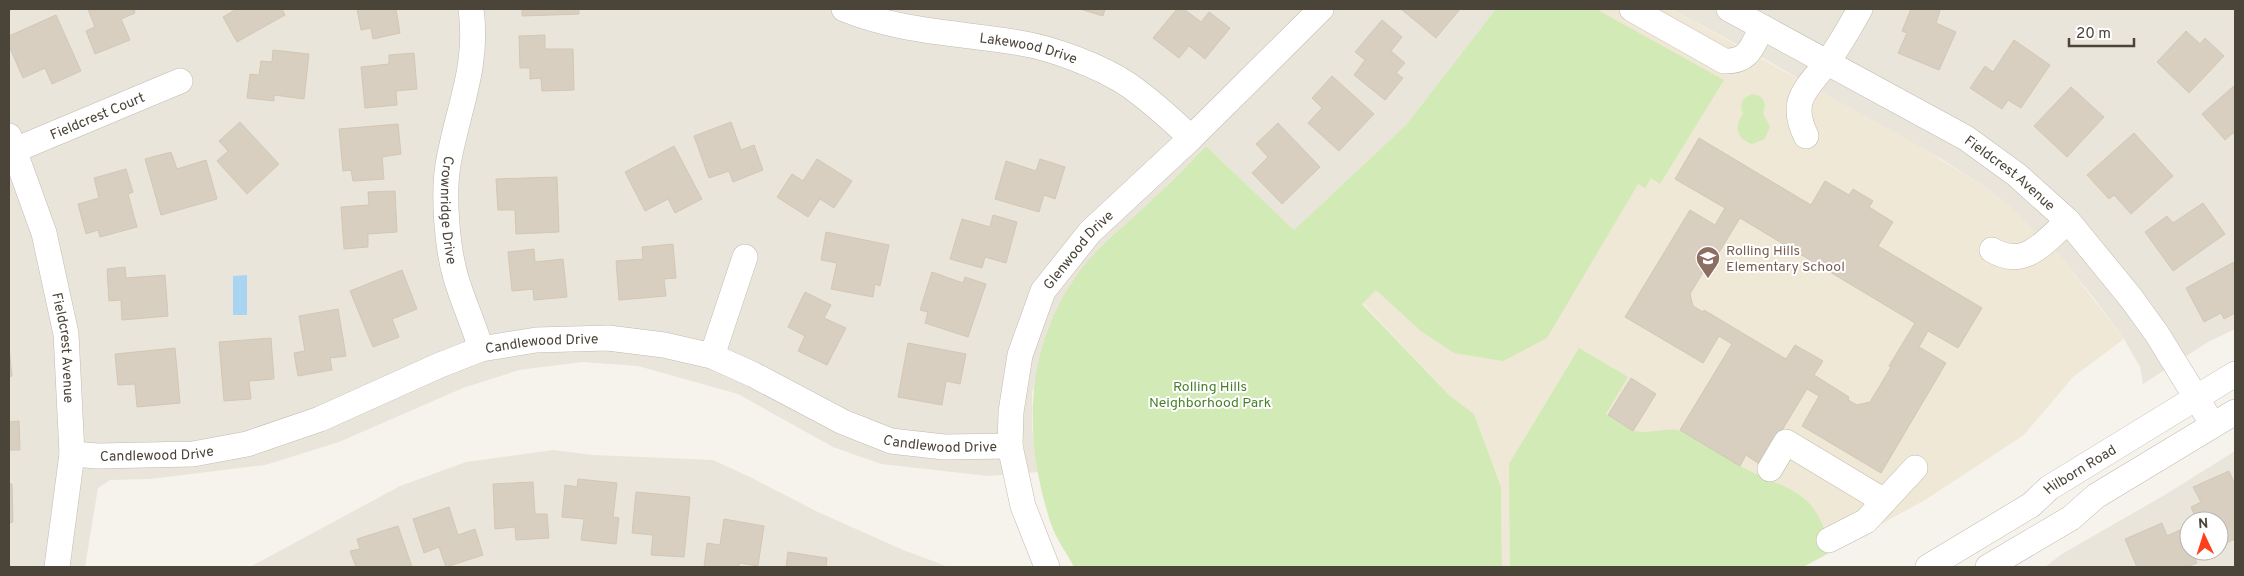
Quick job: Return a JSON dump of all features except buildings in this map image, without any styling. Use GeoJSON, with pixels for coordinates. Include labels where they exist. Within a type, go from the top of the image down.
{"type":"FeatureCollection","features":[{"type":"Feature","properties":{"kind":"street","name":"Crownridge Drive"},"geometry":{"type":"LineString","coordinates":[[471,9],[474,29],[468,83],[447,166],[446,217],[455,276],[480,349]]}},
{"type":"Feature","properties":{"kind":"street","name":"Lakewood Drive"},"geometry":{"type":"LineString","coordinates":[[844,9],[872,20],[931,32],[1022,43],[1079,60],[1128,84],[1190,138]]}},
{"type":"Feature","properties":{"kind":"street","name":"Glenwood Drive"},"geometry":{"type":"LineString","coordinates":[[1047,567],[1023,506],[1010,446],[1011,412],[1020,355],[1043,291],[1090,232],[1190,138],[1321,9]]}},
{"type":"Feature","properties":{"kind":"street"},"geometry":{"type":"LineString","coordinates":[[1632,9],[1724,60],[1740,60],[1746,56],[1762,27]]}},
{"type":"Feature","properties":{"kind":"street","name":"Fieldcrest Avenue"},"geometry":{"type":"LineString","coordinates":[[1729,9],[1966,138],[2017,174],[2068,221],[2131,298],[2157,334],[2213,425]]}},
{"type":"Feature","properties":{"kind":"street"},"geometry":{"type":"LineString","coordinates":[[1806,136],[1799,122],[1802,96],[1810,82],[1827,63],[1845,37],[1860,9]]}},
{"type":"Feature","properties":{"kind":"street","name":"Fieldcrest Court"},"geometry":{"type":"LineString","coordinates":[[12,143],[180,82]]}},
{"type":"Feature","properties":{"kind":"street","name":"Fieldcrest Avenue"},"geometry":{"type":"LineString","coordinates":[[12,143],[44,233],[66,334],[72,454],[57,567]]}},
{"type":"Feature","properties":{"kind":"street"},"geometry":{"type":"LineString","coordinates":[[1992,250],[2002,256],[2018,258],[2032,252],[2068,221]]}},
{"type":"Feature","properties":{"kind":"street"},"geometry":{"type":"LineString","coordinates":[[712,356],[745,257]]}},
{"type":"Feature","properties":{"kind":"street","name":"Candlewood Drive"},"geometry":{"type":"LineString","coordinates":[[72,454],[98,456],[193,454],[247,444],[320,419],[480,349],[536,340],[608,338],[664,345],[712,356],[754,375],[843,422],[891,441],[944,447],[1010,446]]}},
{"type":"Feature","properties":{"kind":"street","name":"Hilborn Road"},"geometry":{"type":"LineString","coordinates":[[1928,567],[2031,505],[2049,488],[2235,374]]}},
{"type":"Feature","properties":{"kind":"street"},"geometry":{"type":"LineString","coordinates":[[1988,567],[2070,518],[2096,496],[2235,412]]}},
{"type":"Feature","properties":{"kind":"street"},"geometry":{"type":"LineString","coordinates":[[1770,469],[1786,442],[1884,501]]}},
{"type":"Feature","properties":{"kind":"street"},"geometry":{"type":"LineString","coordinates":[[1830,540],[1866,521],[1915,468]]}},
{"type":"Feature","properties":{"kind":"shaded area"},"geometry":{"type":"Polygon","coordinates":[[[9,9],[1496,9],[1406,125],[1294,230],[1206,146],[1155,198],[1112,236],[1082,269],[1032,392],[1032,429],[1039,472],[988,476],[881,464],[833,447],[738,394],[638,366],[582,362],[519,370],[463,388],[339,442],[265,465],[150,479],[110,480],[98,488],[85,567],[9,567],[9,9]]]}},
{"type":"Feature","properties":{"kind":"shaded area","name":"Rolling Hills Elementary School"},"geometry":{"type":"Polygon","coordinates":[[[1496,9],[1671,9],[1909,140],[1985,187],[2011,208],[2060,256],[2124,339],[2073,377],[2024,435],[1925,500],[1803,567],[1502,567],[1501,487],[1474,414],[1449,395],[1294,230],[1406,125],[1496,9]]]}},
{"type":"Feature","properties":{"kind":"shaded area"},"geometry":{"type":"Polygon","coordinates":[[[1671,9],[2235,9],[2235,329],[2208,342],[2143,384],[2140,367],[2124,339],[2060,256],[2011,208],[1985,187],[1943,160],[1768,61],[1671,9]]]}},
{"type":"Feature","properties":{"kind":"shaded area"},"geometry":{"type":"Polygon","coordinates":[[[553,450],[593,455],[713,460],[818,512],[903,550],[949,567],[250,567],[400,486],[466,462],[553,450]]]}},
{"type":"Feature","properties":{"kind":"shaded area"},"geometry":{"type":"Polygon","coordinates":[[[2235,451],[2235,567],[2045,567],[2062,554],[2168,493],[2235,451]]]}},
{"type":"Feature","properties":{"kind":"green space","name":"Rolling Hills Neighborhood Park"},"geometry":{"type":"Polygon","coordinates":[[[1496,9],[1596,9],[1724,80],[1660,184],[1651,178],[1645,188],[1638,184],[1547,338],[1503,361],[1454,353],[1421,331],[1376,290],[1362,304],[1449,395],[1474,414],[1501,487],[1502,567],[1074,567],[1051,524],[1035,457],[1033,424],[1034,392],[1039,359],[1049,328],[1063,297],[1082,268],[1099,249],[1168,185],[1206,146],[1294,230],[1406,125],[1496,9]]]}},
{"type":"Feature","properties":{"kind":"green space"},"geometry":{"type":"Polygon","coordinates":[[[1753,94],[1760,96],[1764,101],[1763,114],[1770,126],[1765,139],[1752,144],[1740,136],[1737,128],[1743,114],[1742,101],[1753,94]]]}},
{"type":"Feature","properties":{"kind":"green space"},"geometry":{"type":"Polygon","coordinates":[[[1579,348],[1628,377],[1606,414],[1625,427],[1638,432],[1681,431],[1737,464],[1798,494],[1808,502],[1817,514],[1825,530],[1831,552],[1803,567],[1510,567],[1509,464],[1579,348]]]}},
{"type":"Feature","properties":{"kind":"water"},"geometry":{"type":"Polygon","coordinates":[[[247,275],[247,315],[233,315],[233,276],[247,275]]]}},
{"type":"Feature","properties":{"kind":"place","name":"Rolling Hills Elementary School"},"geometry":{"type":"Point","coordinates":[1708,279]}}]}
